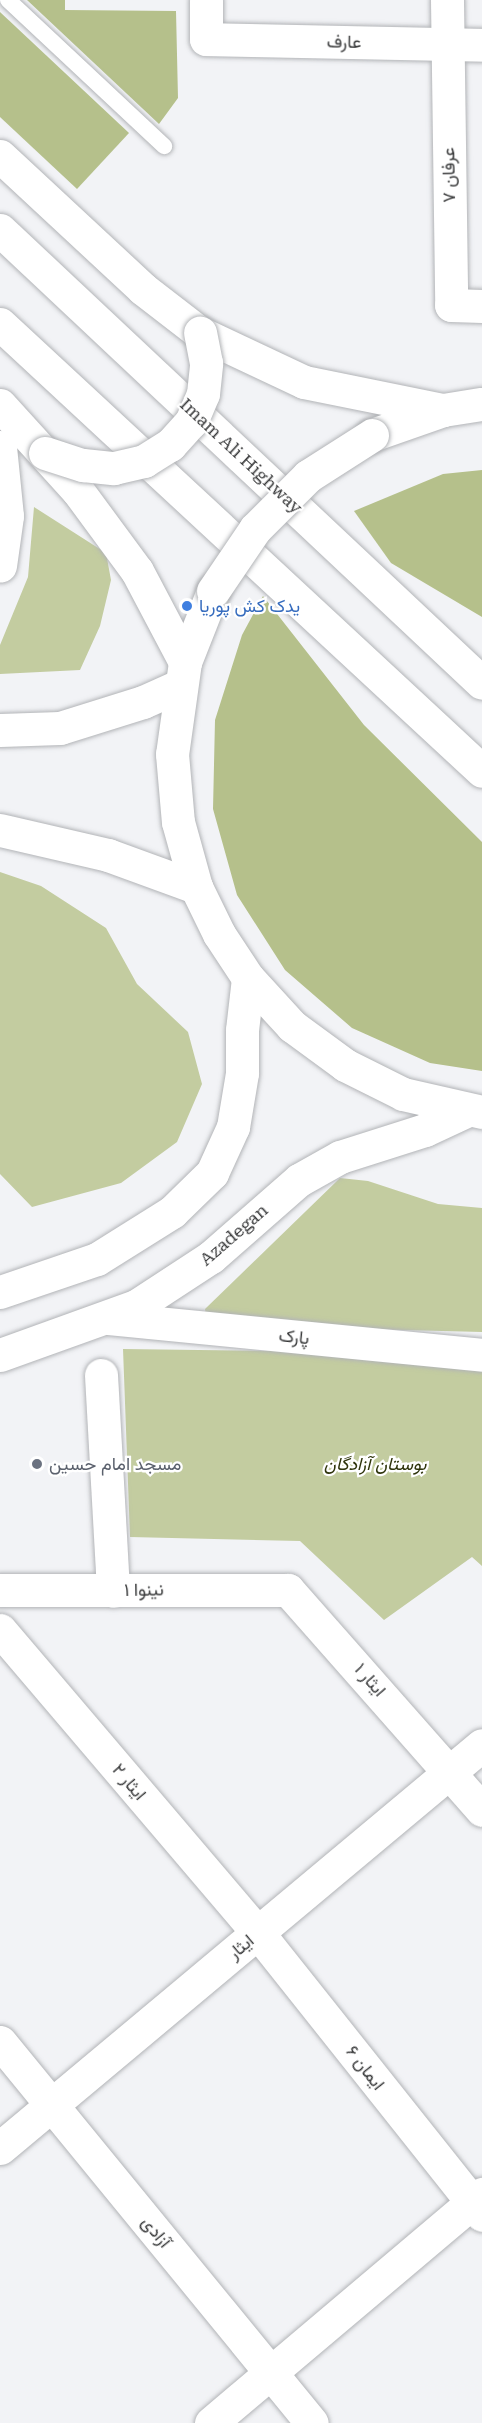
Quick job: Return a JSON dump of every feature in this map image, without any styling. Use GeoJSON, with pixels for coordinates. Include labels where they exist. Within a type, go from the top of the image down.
{"type":"FeatureCollection","features":[{"type":"Feature","properties":{"kind":"main road","name":"عارف"},"geometry":{"type":"LineString","coordinates":[[206,0],[206,39],[482,45]]}},
{"type":"Feature","properties":{"kind":"main road","name":"عرفان ۷"},"geometry":{"type":"LineString","coordinates":[[447,0],[446,44],[466,306]]}},
{"type":"Feature","properties":{"kind":"main road"},"geometry":{"type":"LineString","coordinates":[[0,156],[143,289],[200,333],[304,382],[443,410]]}},
{"type":"Feature","properties":{"kind":"main road","name":"Imam Ali Highway"},"geometry":{"type":"LineString","coordinates":[[0,230],[482,682]]}},
{"type":"Feature","properties":{"kind":"main road"},"geometry":{"type":"LineString","coordinates":[[0,324],[482,771]]}},
{"type":"Feature","properties":{"kind":"main road"},"geometry":{"type":"LineString","coordinates":[[45,453],[83,465],[114,468],[144,461],[170,445],[191,422],[203,394],[206,363],[200,333]]}},
{"type":"Feature","properties":{"kind":"main road"},"geometry":{"type":"LineString","coordinates":[[474,1112],[403,1094],[345,1065],[292,1026],[248,978],[219,934],[196,887],[178,822],[172,754],[182,674],[213,591],[255,529],[309,476],[372,435],[443,410],[482,404]]}},
{"type":"Feature","properties":{"kind":"main road"},"geometry":{"type":"LineString","coordinates":[[0,405],[78,491],[136,572],[182,674]]}},
{"type":"Feature","properties":{"kind":"main road"},"geometry":{"type":"LineString","coordinates":[[0,447],[8,516],[0,566]]}},
{"type":"Feature","properties":{"kind":"main road"},"geometry":{"type":"LineString","coordinates":[[0,730],[60,728],[143,702],[182,674]]}},
{"type":"Feature","properties":{"kind":"main road"},"geometry":{"type":"LineString","coordinates":[[0,830],[108,855],[196,887]]}},
{"type":"Feature","properties":{"kind":"main road"},"geometry":{"type":"LineString","coordinates":[[0,1292],[97,1259],[164,1218],[194,1194],[212,1173],[233,1127],[242,1073],[242,1030],[248,978]]}},
{"type":"Feature","properties":{"kind":"main road","name":"Azadegan"},"geometry":{"type":"LineString","coordinates":[[0,1355],[107,1318],[176,1283],[299,1180],[340,1158],[383,1146],[474,1112]]}},
{"type":"Feature","properties":{"kind":"main road","name":"پارک"},"geometry":{"type":"LineString","coordinates":[[107,1318],[482,1356]]}},
{"type":"Feature","properties":{"kind":"main road"},"geometry":{"type":"LineString","coordinates":[[101,1375],[113,1591]]}},
{"type":"Feature","properties":{"kind":"main road","name":"نینوا ۱"},"geometry":{"type":"LineString","coordinates":[[0,1590],[288,1590]]}},
{"type":"Feature","properties":{"kind":"main road","name":"ایثار ۱"},"geometry":{"type":"LineString","coordinates":[[288,1590],[482,1810]]}},
{"type":"Feature","properties":{"kind":"main road","name":"ایثار ۲"},"geometry":{"type":"LineString","coordinates":[[0,1630],[258,1933]]}},
{"type":"Feature","properties":{"kind":"main road","name":"ایثار"},"geometry":{"type":"LineString","coordinates":[[0,2148],[482,1745]]}},
{"type":"Feature","properties":{"kind":"main road","name":"ایمان ۶"},"geometry":{"type":"LineString","coordinates":[[258,1933],[479,2204]]}},
{"type":"Feature","properties":{"kind":"main road","name":"آزادی"},"geometry":{"type":"LineString","coordinates":[[0,2042],[312,2423]]}},
{"type":"Feature","properties":{"kind":"main road"},"geometry":{"type":"LineString","coordinates":[[211,2423],[479,2204]]}},
{"type":"Feature","properties":{"kind":"lane"},"geometry":{"type":"LineString","coordinates":[[8,0],[164,146]]}},
{"type":"Feature","properties":{"kind":"green space"},"geometry":{"type":"Polygon","coordinates":[[[27,0],[65,0],[65,10],[176,11],[178,98],[159,124],[27,0]]]}},
{"type":"Feature","properties":{"kind":"green space"},"geometry":{"type":"Polygon","coordinates":[[[0,12],[129,133],[77,189],[0,117],[0,12]]]}},
{"type":"Feature","properties":{"kind":"green space"},"geometry":{"type":"Polygon","coordinates":[[[482,470],[482,617],[391,563],[354,511],[443,474],[482,470]]]}},
{"type":"Feature","properties":{"kind":"green space"},"geometry":{"type":"Polygon","coordinates":[[[34,507],[106,553],[111,580],[100,626],[80,670],[0,674],[0,645],[28,577],[34,507]]]}},
{"type":"Feature","properties":{"kind":"green space"},"geometry":{"type":"Polygon","coordinates":[[[263,596],[364,725],[482,842],[482,1071],[430,1063],[352,1028],[285,970],[237,895],[213,809],[215,720],[242,635],[263,596]]]}},
{"type":"Feature","properties":{"kind":"green space"},"geometry":{"type":"Polygon","coordinates":[[[0,872],[41,886],[106,928],[137,984],[188,1032],[202,1084],[177,1142],[121,1183],[32,1207],[0,1174],[0,872]]]}},
{"type":"Feature","properties":{"kind":"green space"},"geometry":{"type":"Polygon","coordinates":[[[340,1178],[368,1181],[438,1204],[482,1208],[482,1332],[207,1325],[205,1309],[340,1178]]]}},
{"type":"Feature","properties":{"kind":"green space","name":"بوستان آزادگان"},"geometry":{"type":"Polygon","coordinates":[[[123,1349],[344,1352],[482,1370],[482,1566],[472,1557],[384,1620],[300,1541],[130,1537],[123,1349]]]}},
{"type":"Feature","properties":{"kind":"place","name":"یدک کش پوریا"},"geometry":{"type":"Point","coordinates":[187,606]}},
{"type":"Feature","properties":{"kind":"place","name":"مسجد امام حسین"},"geometry":{"type":"Point","coordinates":[37,1464]}}]}
